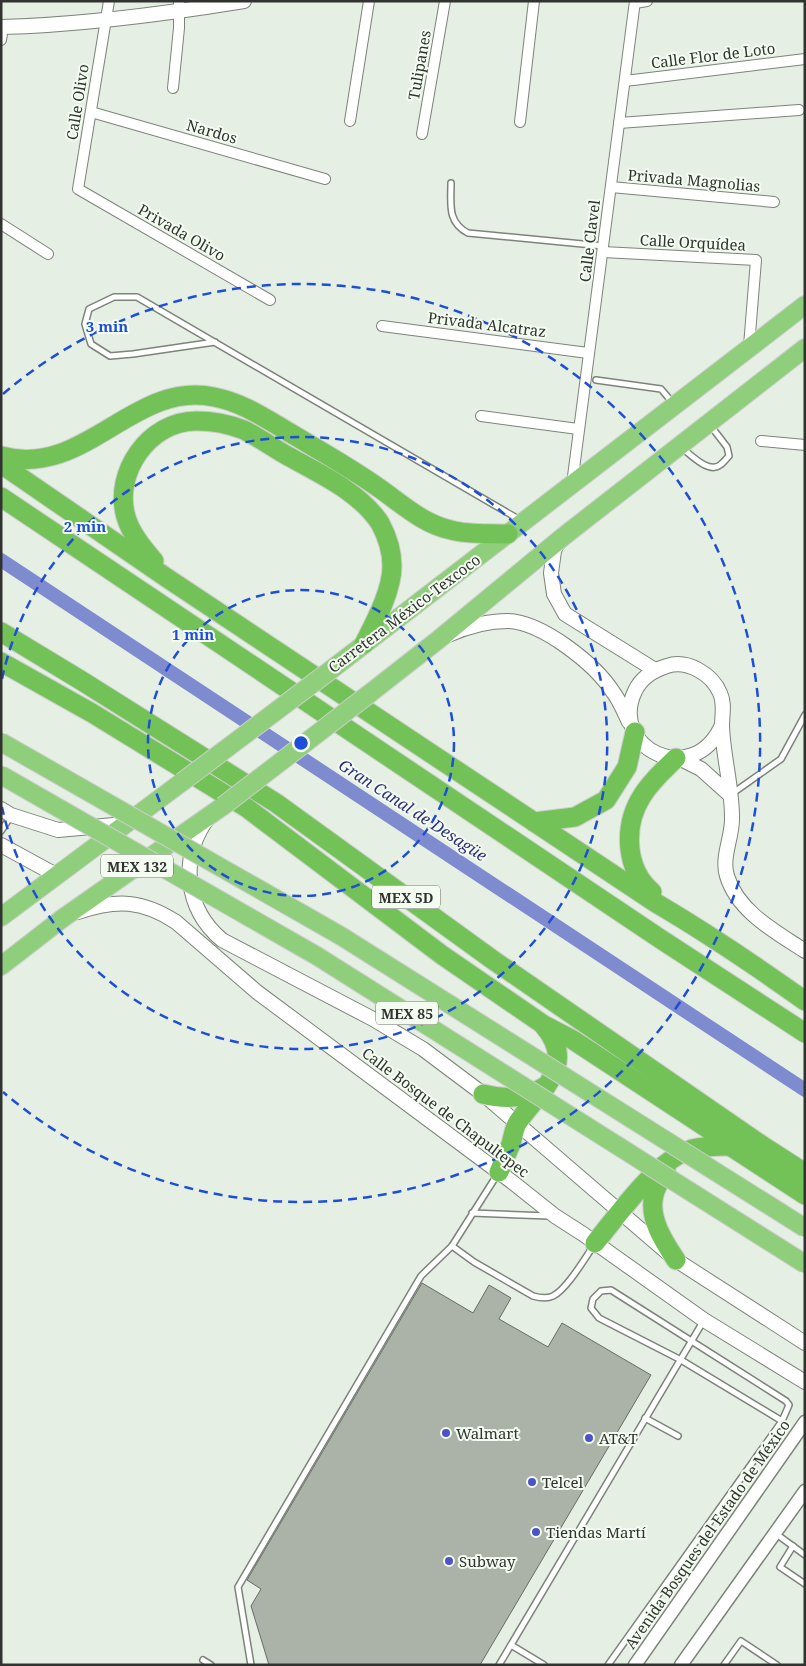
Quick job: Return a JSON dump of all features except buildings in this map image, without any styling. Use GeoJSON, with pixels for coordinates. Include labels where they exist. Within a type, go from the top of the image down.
{"type":"FeatureCollection","features":[{"type":"Feature","properties":{"kind":"highway","name":"Carretera México-Texcoco"},"geometry":{"type":"LineString","coordinates":[[1,918],[364,644],[805,305]]}},
{"type":"Feature","properties":{"kind":"highway"},"geometry":{"type":"LineString","coordinates":[[438,640],[558,541],[805,348]]}},
{"type":"Feature","properties":{"kind":"highway"},"geometry":{"type":"LineString","coordinates":[[1,456],[22,459],[43,458],[63,454],[146,406],[168,398],[194,395],[213,396],[235,403],[258,414],[357,472],[428,522],[451,531],[508,534]]}},
{"type":"Feature","properties":{"kind":"highway"},"geometry":{"type":"LineString","coordinates":[[167,578],[137,541],[126,517],[123,495],[126,477],[135,457],[150,439],[171,426],[194,421],[220,422],[244,430],[343,488],[362,503],[379,523],[390,544],[392,567],[387,591],[364,644]]}},
{"type":"Feature","properties":{"kind":"highway"},"geometry":{"type":"LineString","coordinates":[[1,464],[167,578],[805,1001]]}},
{"type":"Feature","properties":{"kind":"highway"},"geometry":{"type":"LineString","coordinates":[[1,496],[654,934],[805,1033]]}},
{"type":"Feature","properties":{"kind":"highway","name":"MEX 5D"},"geometry":{"type":"LineString","coordinates":[[1,632],[276,803],[493,960],[763,1146],[805,1172]]}},
{"type":"Feature","properties":{"kind":"highway","name":"MEX 132"},"geometry":{"type":"LineString","coordinates":[[1,966],[63,918],[217,810],[438,640]]}},
{"type":"Feature","properties":{"kind":"highway"},"geometry":{"type":"LineString","coordinates":[[1,662],[92,713],[247,808],[442,955],[544,1025],[573,1040],[805,1195]]}},
{"type":"Feature","properties":{"kind":"highway"},"geometry":{"type":"LineString","coordinates":[[534,822],[574,817],[606,800],[627,767],[634,730]]}},
{"type":"Feature","properties":{"kind":"highway","name":"MEX 85"},"geometry":{"type":"LineString","coordinates":[[1,742],[341,936],[805,1228]]}},
{"type":"Feature","properties":{"kind":"highway"},"geometry":{"type":"LineString","coordinates":[[679,758],[655,778],[642,795],[630,829],[630,850],[634,866],[642,882],[656,896],[690,923]]}},
{"type":"Feature","properties":{"kind":"highway","name":"MEX 85"},"geometry":{"type":"LineString","coordinates":[[1,775],[317,956],[805,1264]]}},
{"type":"Feature","properties":{"kind":"highway"},"geometry":{"type":"LineString","coordinates":[[498,1172],[517,1123],[549,1083],[556,1068],[557,1052],[553,1038],[544,1025]]}},
{"type":"Feature","properties":{"kind":"highway"},"geometry":{"type":"LineString","coordinates":[[483,1094],[500,1098],[516,1098],[534,1092],[549,1083]]}},
{"type":"Feature","properties":{"kind":"highway"},"geometry":{"type":"LineString","coordinates":[[595,1242],[644,1184],[672,1158],[691,1150],[712,1146],[730,1146]]}},
{"type":"Feature","properties":{"kind":"highway"},"geometry":{"type":"LineString","coordinates":[[672,1158],[654,1193],[653,1206],[663,1242],[676,1260]]}},
{"type":"Feature","properties":{"kind":"main road"},"geometry":{"type":"LineString","coordinates":[[2,31],[106,20],[179,7],[244,1]]}},
{"type":"Feature","properties":{"kind":"main road"},"geometry":{"type":"LineString","coordinates":[[558,541],[552,562],[552,584],[557,600],[565,614],[655,670]]}},
{"type":"Feature","properties":{"kind":"main road"},"geometry":{"type":"LineString","coordinates":[[438,640],[464,629],[501,622],[518,623],[534,629],[564,646],[591,667],[614,692],[640,742],[652,752],[663,756],[679,758],[694,756],[708,747],[717,737],[722,726]]}},
{"type":"Feature","properties":{"kind":"main road"},"geometry":{"type":"LineString","coordinates":[[634,730],[630,715],[634,693],[644,678],[655,670],[670,665],[685,666],[700,671],[712,680],[720,693],[724,708],[722,726],[732,817],[731,836],[726,858],[726,874],[732,888],[742,903],[759,920],[805,951]]}},
{"type":"Feature","properties":{"kind":"main road"},"geometry":{"type":"LineString","coordinates":[[679,758],[701,769],[730,795]]}},
{"type":"Feature","properties":{"kind":"main road"},"geometry":{"type":"LineString","coordinates":[[217,810],[200,832],[191,857],[189,874],[196,906],[206,924],[222,940],[374,1019],[423,1049],[483,1094],[676,1260],[805,1343]]}},
{"type":"Feature","properties":{"kind":"main road"},"geometry":{"type":"LineString","coordinates":[[6,812],[58,830],[125,824]]}},
{"type":"Feature","properties":{"kind":"main road"},"geometry":{"type":"LineString","coordinates":[[1,845],[56,875]]}},
{"type":"Feature","properties":{"kind":"main road","name":"Calle Bosque de Chapultepec"},"geometry":{"type":"LineString","coordinates":[[63,918],[98,905],[142,905],[162,913],[176,922],[257,992],[555,1216],[595,1242],[704,1320],[805,1382]]}},
{"type":"Feature","properties":{"kind":"street","name":"Calle Olivo"},"geometry":{"type":"LineString","coordinates":[[78,189],[109,1]]}},
{"type":"Feature","properties":{"kind":"street"},"geometry":{"type":"LineString","coordinates":[[350,121],[369,1]]}},
{"type":"Feature","properties":{"kind":"street","name":"Tulipanes"},"geometry":{"type":"LineString","coordinates":[[422,134],[445,1]]}},
{"type":"Feature","properties":{"kind":"street"},"geometry":{"type":"LineString","coordinates":[[520,122],[534,1]]}},
{"type":"Feature","properties":{"kind":"street"},"geometry":{"type":"LineString","coordinates":[[635,2],[646,1]]}},
{"type":"Feature","properties":{"kind":"street","name":"Calle Clavel"},"geometry":{"type":"LineString","coordinates":[[572,484],[635,2]]}},
{"type":"Feature","properties":{"kind":"street"},"geometry":{"type":"LineString","coordinates":[[173,88],[179,28],[179,7]]}},
{"type":"Feature","properties":{"kind":"street","name":"Calle Flor de Loto"},"geometry":{"type":"LineString","coordinates":[[625,81],[805,59]]}},
{"type":"Feature","properties":{"kind":"street"},"geometry":{"type":"LineString","coordinates":[[619,124],[799,110]]}},
{"type":"Feature","properties":{"kind":"street","name":"Nardos"},"geometry":{"type":"LineString","coordinates":[[91,112],[325,179]]}},
{"type":"Feature","properties":{"kind":"street","name":"Privada Magnolias"},"geometry":{"type":"LineString","coordinates":[[610,187],[774,202]]}},
{"type":"Feature","properties":{"kind":"street","name":"Privada Olivo"},"geometry":{"type":"LineString","coordinates":[[78,189],[270,300]]}},
{"type":"Feature","properties":{"kind":"street"},"geometry":{"type":"LineString","coordinates":[[1,224],[48,254]]}},
{"type":"Feature","properties":{"kind":"street","name":"Calle Orquídea"},"geometry":{"type":"LineString","coordinates":[[603,249],[756,260],[750,346]]}},
{"type":"Feature","properties":{"kind":"street","name":"Privada Alcatraz"},"geometry":{"type":"LineString","coordinates":[[382,326],[588,353]]}},
{"type":"Feature","properties":{"kind":"street"},"geometry":{"type":"LineString","coordinates":[[481,416],[578,429]]}},
{"type":"Feature","properties":{"kind":"street"},"geometry":{"type":"LineString","coordinates":[[761,441],[805,445]]}},
{"type":"Feature","properties":{"kind":"street","name":"Avenida Bosques del Estado de México"},"geometry":{"type":"LineString","coordinates":[[635,1665],[804,1424]]}},
{"type":"Feature","properties":{"kind":"street"},"geometry":{"type":"LineString","coordinates":[[681,1665],[805,1491]]}},
{"type":"Feature","properties":{"kind":"lane"},"geometry":{"type":"LineString","coordinates":[[451,183],[452,216],[458,228],[468,233],[603,249]]}},
{"type":"Feature","properties":{"kind":"lane"},"geometry":{"type":"LineString","coordinates":[[215,342],[110,356],[91,344],[85,324],[89,308],[114,297],[137,297],[215,342],[523,522]]}},
{"type":"Feature","properties":{"kind":"lane"},"geometry":{"type":"LineString","coordinates":[[596,380],[661,390],[674,404]]}},
{"type":"Feature","properties":{"kind":"lane"},"geometry":{"type":"LineString","coordinates":[[680,446],[705,465],[712,468],[719,466],[729,456],[727,447],[709,424]]}},
{"type":"Feature","properties":{"kind":"lane"},"geometry":{"type":"LineString","coordinates":[[730,795],[781,760],[805,715]]}},
{"type":"Feature","properties":{"kind":"lane"},"geometry":{"type":"LineString","coordinates":[[1,831],[6,812]]}},
{"type":"Feature","properties":{"kind":"lane"},"geometry":{"type":"LineString","coordinates":[[251,1665],[238,1586],[421,1276],[452,1246],[498,1172]]}},
{"type":"Feature","properties":{"kind":"lane"},"geometry":{"type":"LineString","coordinates":[[472,1213],[555,1216]]}},
{"type":"Feature","properties":{"kind":"lane"},"geometry":{"type":"LineString","coordinates":[[452,1246],[474,1262],[533,1296],[544,1299],[554,1296],[575,1275],[595,1242]]}},
{"type":"Feature","properties":{"kind":"lane"},"geometry":{"type":"LineString","coordinates":[[608,1665],[782,1421],[789,1405],[786,1401],[611,1290],[601,1291],[593,1299],[591,1308],[599,1318],[681,1360],[782,1421]]}},
{"type":"Feature","properties":{"kind":"lane"},"geometry":{"type":"LineString","coordinates":[[499,1665],[704,1320]]}},
{"type":"Feature","properties":{"kind":"lane"},"geometry":{"type":"LineString","coordinates":[[645,1418],[678,1436]]}},
{"type":"Feature","properties":{"kind":"lane"},"geometry":{"type":"LineString","coordinates":[[775,1533],[805,1555]]}},
{"type":"Feature","properties":{"kind":"lane"},"geometry":{"type":"LineString","coordinates":[[793,1546],[780,1566],[805,1584]]}},
{"type":"Feature","properties":{"kind":"lane"},"geometry":{"type":"LineString","coordinates":[[724,1665],[741,1641],[777,1665]]}},
{"type":"Feature","properties":{"kind":"lane"},"geometry":{"type":"LineString","coordinates":[[511,1645],[537,1663],[544,1665]]}},
{"type":"Feature","properties":{"kind":"lane"},"geometry":{"type":"LineString","coordinates":[[203,1660],[211,1665]]}},
{"type":"Feature","properties":{"kind":"waterway","name":"Gran Canal de Desagüe"},"geometry":{"type":"LineString","coordinates":[[1,560],[805,1090]]}},
{"type":"Feature","properties":{"kind":"place","name":"Walmart"},"geometry":{"type":"Point","coordinates":[446,1433]}},
{"type":"Feature","properties":{"kind":"place","name":"AT&T"},"geometry":{"type":"Point","coordinates":[589,1438]}},
{"type":"Feature","properties":{"kind":"place","name":"Telcel"},"geometry":{"type":"Point","coordinates":[532,1482]}},
{"type":"Feature","properties":{"kind":"place","name":"Tiendas Martí"},"geometry":{"type":"Point","coordinates":[536,1532]}},
{"type":"Feature","properties":{"kind":"place","name":"Subway"},"geometry":{"type":"Point","coordinates":[449,1561]}}]}
